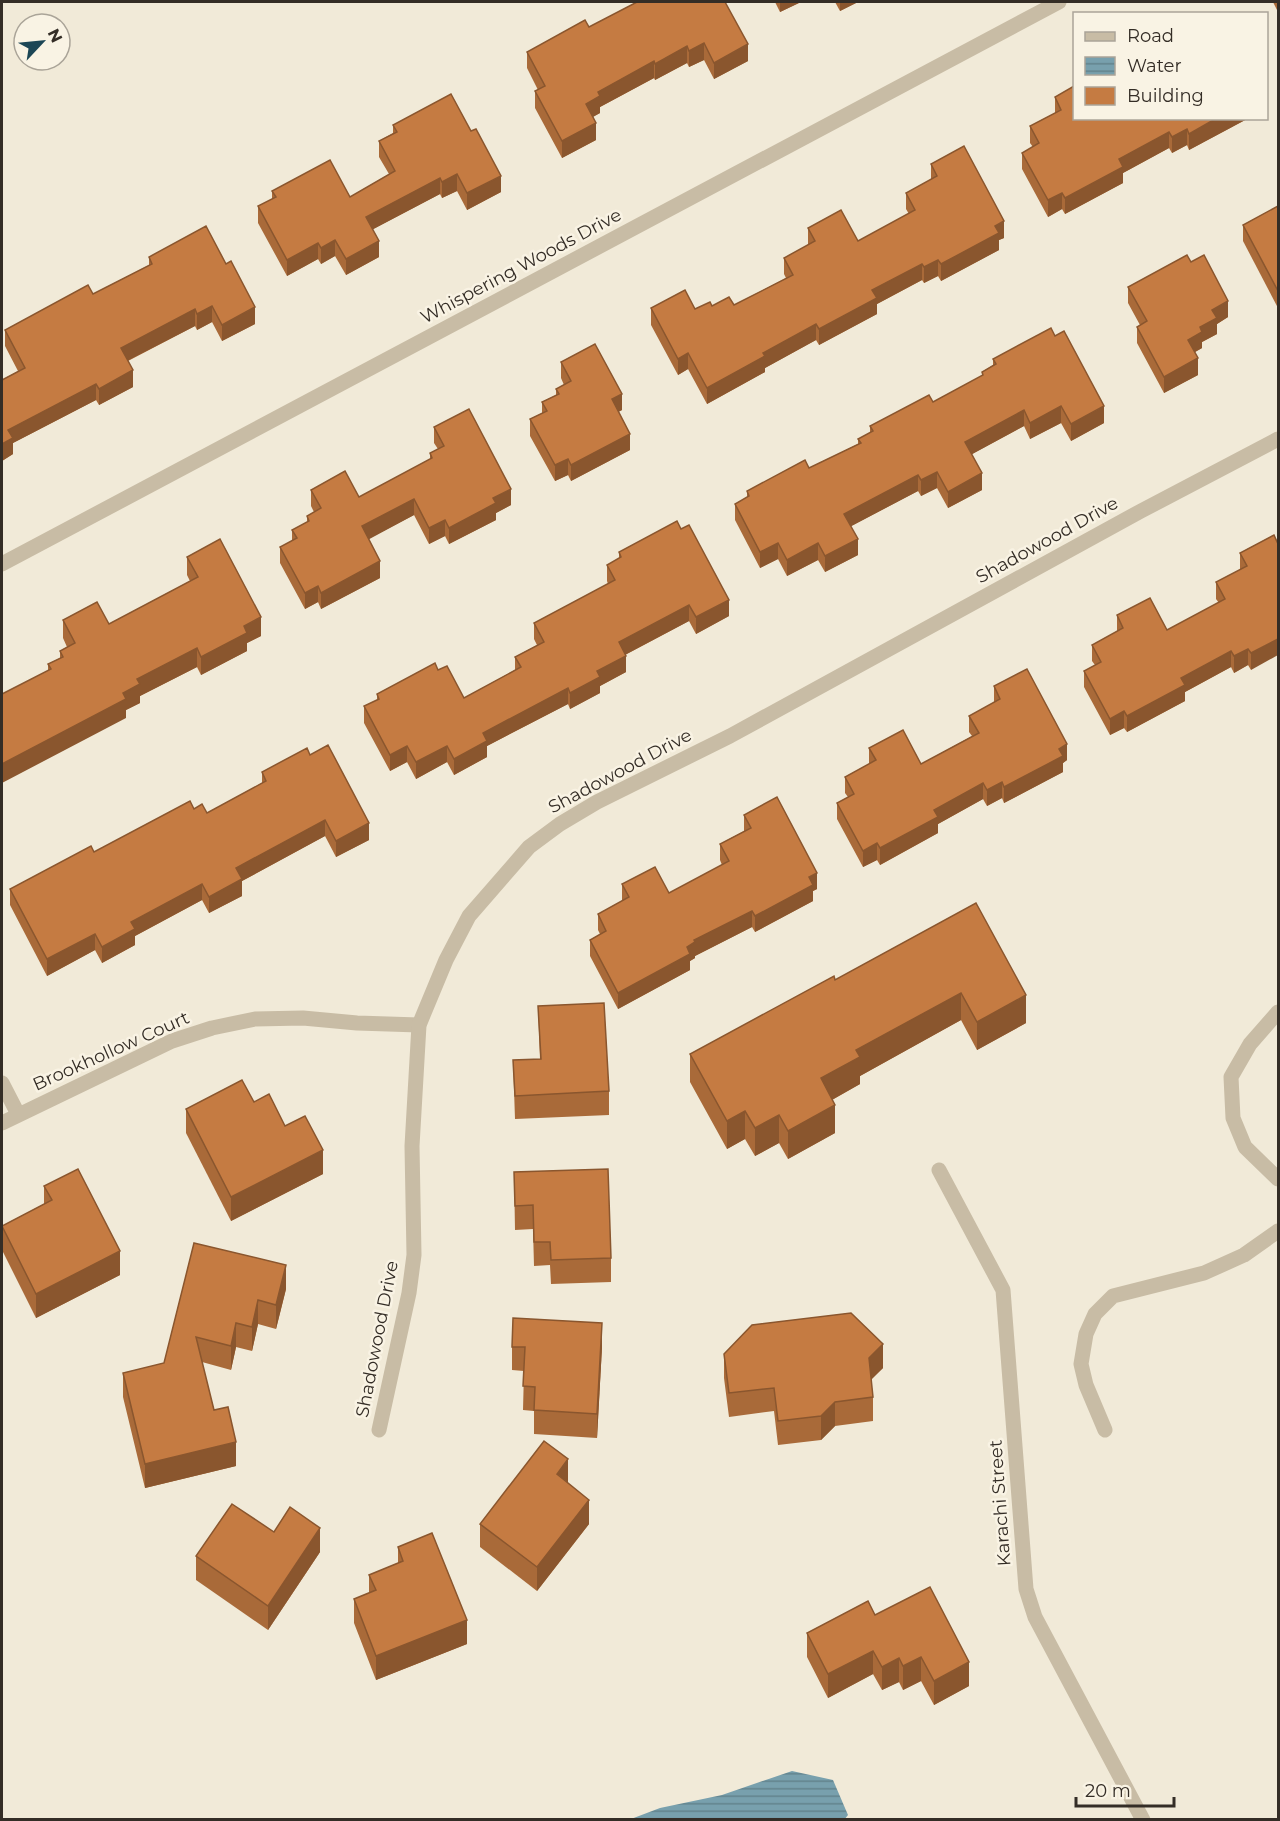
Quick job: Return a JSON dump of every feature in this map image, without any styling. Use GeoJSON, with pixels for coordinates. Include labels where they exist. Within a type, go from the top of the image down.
{"type":"FeatureCollection","features":[{"type":"Feature","properties":{"kind":"street","name":"Whispering Woods Drive"},"geometry":{"type":"LineString","coordinates":[[2,564],[1059,2]]}},
{"type":"Feature","properties":{"kind":"street","name":"Shadowood Drive"},"geometry":{"type":"LineString","coordinates":[[379,1430],[407,1304],[414,1255],[412,1146],[419,1026],[446,960],[469,916],[529,847],[560,824],[597,802],[730,736],[1141,511],[1278,439]]}},
{"type":"Feature","properties":{"kind":"street"},"geometry":{"type":"LineString","coordinates":[[1278,1012],[1250,1044],[1232,1077],[1233,1118],[1245,1147],[1278,1179]]}},
{"type":"Feature","properties":{"kind":"street","name":"Brookhollow Court"},"geometry":{"type":"LineString","coordinates":[[2,1123],[172,1041],[212,1028],[255,1019],[303,1018],[419,1026]]}},
{"type":"Feature","properties":{"kind":"street"},"geometry":{"type":"LineString","coordinates":[[2,1083],[18,1114]]}},
{"type":"Feature","properties":{"kind":"street","name":"Karachi Street"},"geometry":{"type":"LineString","coordinates":[[939,1170],[1003,1290],[1025,1577],[1029,1599],[1035,1617],[1062,1670],[1143,1820]]}},
{"type":"Feature","properties":{"kind":"street"},"geometry":{"type":"LineString","coordinates":[[1105,1430],[1086,1385],[1081,1364],[1086,1334],[1095,1314],[1113,1296],[1204,1273],[1244,1255],[1278,1231]]}},
{"type":"Feature","properties":{"kind":"water"},"geometry":{"type":"Polygon","coordinates":[[[792,1771],[833,1780],[848,1815],[844,1820],[631,1819],[660,1808],[722,1795],[792,1771]]]}},
{"type":"Feature","properties":{"kind":"building"},"geometry":{"type":"Polygon","coordinates":[[[637,2],[725,2],[748,44],[714,63],[704,43],[689,51],[687,46],[655,64],[654,61],[598,92],[600,96],[586,104],[596,123],[562,141],[535,91],[545,86],[527,52],[585,20],[589,27],[637,2]]]}},
{"type":"Feature","properties":{"kind":"building"},"geometry":{"type":"Polygon","coordinates":[[[1073,87],[1073,120],[1214,120],[1189,134],[1187,129],[1172,137],[1169,132],[1119,159],[1123,167],[1065,198],[1062,193],[1048,200],[1022,153],[1039,143],[1030,126],[1061,110],[1055,97],[1073,87]]]}},
{"type":"Feature","properties":{"kind":"building"},"geometry":{"type":"Polygon","coordinates":[[[451,94],[471,131],[476,129],[501,176],[467,193],[457,174],[442,182],[440,178],[366,217],[379,241],[346,259],[335,240],[321,248],[318,243],[287,260],[258,206],[276,197],[272,191],[330,160],[350,197],[395,171],[379,141],[397,132],[393,125],[451,94]]]}},
{"type":"Feature","properties":{"kind":"building"},"geometry":{"type":"Polygon","coordinates":[[[964,146],[1004,221],[995,226],[999,233],[941,264],[938,260],[924,267],[922,264],[872,290],[877,298],[819,329],[816,324],[763,353],[765,356],[707,388],[688,353],[678,359],[651,308],[685,290],[695,309],[710,302],[712,306],[729,297],[734,305],[793,275],[784,258],[815,241],[808,228],[841,210],[858,241],[915,210],[906,193],[937,176],[931,164],[964,146]]]}},
{"type":"Feature","properties":{"kind":"building"},"geometry":{"type":"Polygon","coordinates":[[[1278,206],[1278,291],[1243,225],[1278,206]]]}},
{"type":"Feature","properties":{"kind":"building"},"geometry":{"type":"Polygon","coordinates":[[[206,226],[226,264],[231,261],[255,307],[222,325],[212,306],[197,314],[195,309],[121,348],[133,370],[99,389],[96,384],[8,430],[13,438],[2,444],[2,380],[25,368],[5,330],[88,285],[93,294],[152,264],[149,257],[206,226]]]}},
{"type":"Feature","properties":{"kind":"building"},"geometry":{"type":"Polygon","coordinates":[[[1187,255],[1191,262],[1204,255],[1228,301],[1212,310],[1217,318],[1200,327],[1202,332],[1188,340],[1198,358],[1164,377],[1137,327],[1147,321],[1128,287],[1187,255]]]}},
{"type":"Feature","properties":{"kind":"building"},"geometry":{"type":"Polygon","coordinates":[[[1051,328],[1055,336],[1064,331],[1104,406],[1071,424],[1061,406],[1030,423],[1024,410],[965,442],[982,473],[948,492],[937,472],[921,480],[918,475],[844,514],[858,539],[825,556],[818,543],[787,560],[778,543],[760,552],[735,504],[749,496],[747,491],[805,460],[809,468],[861,443],[858,439],[873,431],[870,426],[929,395],[933,402],[983,375],[982,372],[996,364],[993,359],[1051,328]]]}},
{"type":"Feature","properties":{"kind":"building"},"geometry":{"type":"Polygon","coordinates":[[[595,344],[622,394],[612,399],[630,434],[571,465],[568,459],[555,465],[530,419],[547,411],[542,402],[559,394],[556,389],[571,381],[561,362],[595,344]]]}},
{"type":"Feature","properties":{"kind":"building"},"geometry":{"type":"Polygon","coordinates":[[[469,409],[511,489],[493,498],[496,503],[449,528],[445,520],[429,528],[414,499],[362,526],[380,561],[321,593],[318,586],[305,593],[280,547],[297,538],[292,530],[309,521],[307,516],[321,508],[311,490],[345,471],[359,497],[432,458],[430,453],[444,446],[434,427],[469,409]]]}},
{"type":"Feature","properties":{"kind":"building"},"geometry":{"type":"Polygon","coordinates":[[[677,521],[681,529],[689,525],[729,600],[696,617],[689,605],[619,642],[626,656],[597,671],[600,677],[570,693],[568,688],[483,733],[487,741],[454,759],[447,746],[416,762],[407,746],[390,755],[364,706],[379,699],[377,694],[435,663],[438,670],[447,666],[464,698],[521,667],[515,657],[544,642],[534,623],[615,580],[607,565],[621,557],[619,552],[677,521]]]}},
{"type":"Feature","properties":{"kind":"building"},"geometry":{"type":"Polygon","coordinates":[[[1274,535],[1278,544],[1278,639],[1251,653],[1248,649],[1234,656],[1231,651],[1181,678],[1185,685],[1127,716],[1124,711],[1110,719],[1084,671],[1101,662],[1092,645],[1123,628],[1117,615],[1150,598],[1167,630],[1225,599],[1216,582],[1247,566],[1240,553],[1274,535]]]}},
{"type":"Feature","properties":{"kind":"building"},"geometry":{"type":"Polygon","coordinates":[[[220,539],[261,617],[244,626],[247,633],[201,657],[197,648],[137,679],[140,684],[123,693],[126,699],[2,764],[2,694],[51,669],[48,664],[63,657],[60,651],[75,643],[63,620],[97,602],[109,624],[198,577],[187,557],[220,539]]]}},
{"type":"Feature","properties":{"kind":"building"},"geometry":{"type":"Polygon","coordinates":[[[1027,669],[1067,744],[1059,749],[1063,756],[1004,787],[1002,782],[987,790],[983,783],[934,810],[938,817],[880,848],[877,843],[863,851],[837,803],[854,794],[845,777],[876,760],[869,748],[903,730],[921,764],[979,733],[969,716],[1000,699],[994,686],[1027,669]]]}},
{"type":"Feature","properties":{"kind":"building"},"geometry":{"type":"Polygon","coordinates":[[[328,745],[369,823],[336,841],[325,820],[236,868],[242,879],[209,897],[202,884],[131,922],[135,929],[102,947],[95,934],[47,959],[10,889],[91,846],[94,852],[190,801],[194,809],[202,804],[207,813],[266,781],[262,772],[307,748],[310,755],[328,745]]]}},
{"type":"Feature","properties":{"kind":"building"},"geometry":{"type":"Polygon","coordinates":[[[777,797],[817,873],[809,877],[813,885],[755,916],[752,911],[694,940],[695,942],[687,947],[690,954],[618,993],[590,940],[606,931],[598,914],[629,897],[622,884],[655,867],[669,893],[729,861],[720,844],[751,828],[744,815],[777,797]]]}},
{"type":"Feature","properties":{"kind":"building"},"geometry":{"type":"Polygon","coordinates":[[[976,903],[1026,995],[977,1022],[961,993],[856,1050],[860,1057],[821,1078],[835,1105],[788,1131],[779,1115],[755,1128],[745,1111],[727,1121],[690,1054],[834,976],[835,980],[976,903]]]}},
{"type":"Feature","properties":{"kind":"building"},"geometry":{"type":"Polygon","coordinates":[[[604,1003],[609,1091],[515,1096],[513,1060],[541,1059],[538,1006],[604,1003]]]}},
{"type":"Feature","properties":{"kind":"building"},"geometry":{"type":"Polygon","coordinates":[[[242,1080],[254,1102],[269,1094],[285,1126],[305,1116],[323,1150],[231,1197],[186,1109],[242,1080]]]}},
{"type":"Feature","properties":{"kind":"building"},"geometry":{"type":"Polygon","coordinates":[[[78,1169],[120,1251],[36,1294],[2,1226],[52,1200],[44,1186],[78,1169]]]}},
{"type":"Feature","properties":{"kind":"building"},"geometry":{"type":"Polygon","coordinates":[[[608,1169],[611,1258],[551,1260],[550,1242],[534,1242],[533,1205],[515,1206],[514,1172],[608,1169]]]}},
{"type":"Feature","properties":{"kind":"building"},"geometry":{"type":"Polygon","coordinates":[[[194,1243],[286,1265],[276,1305],[258,1300],[252,1327],[236,1323],[231,1346],[196,1337],[214,1410],[228,1407],[236,1442],[145,1464],[123,1373],[164,1363],[194,1243]]]}},
{"type":"Feature","properties":{"kind":"building"},"geometry":{"type":"Polygon","coordinates":[[[851,1313],[883,1344],[869,1358],[873,1397],[835,1402],[821,1416],[778,1421],[774,1388],[729,1393],[724,1354],[752,1325],[851,1313]]]}},
{"type":"Feature","properties":{"kind":"building"},"geometry":{"type":"Polygon","coordinates":[[[513,1318],[602,1323],[597,1414],[534,1410],[535,1387],[523,1386],[525,1347],[512,1347],[513,1318]]]}},
{"type":"Feature","properties":{"kind":"building"},"geometry":{"type":"Polygon","coordinates":[[[544,1441],[568,1459],[557,1474],[589,1500],[537,1567],[480,1524],[544,1441]]]}},
{"type":"Feature","properties":{"kind":"building"},"geometry":{"type":"Polygon","coordinates":[[[232,1504],[274,1532],[290,1507],[320,1528],[268,1606],[196,1556],[232,1504]]]}},
{"type":"Feature","properties":{"kind":"building"},"geometry":{"type":"Polygon","coordinates":[[[432,1533],[467,1620],[376,1656],[354,1599],[376,1590],[369,1575],[403,1561],[398,1547],[432,1533]]]}},
{"type":"Feature","properties":{"kind":"building"},"geometry":{"type":"Polygon","coordinates":[[[930,1587],[969,1662],[934,1681],[921,1657],[903,1666],[899,1658],[882,1667],[873,1651],[828,1674],[807,1633],[868,1601],[875,1615],[930,1587]]]}}]}
